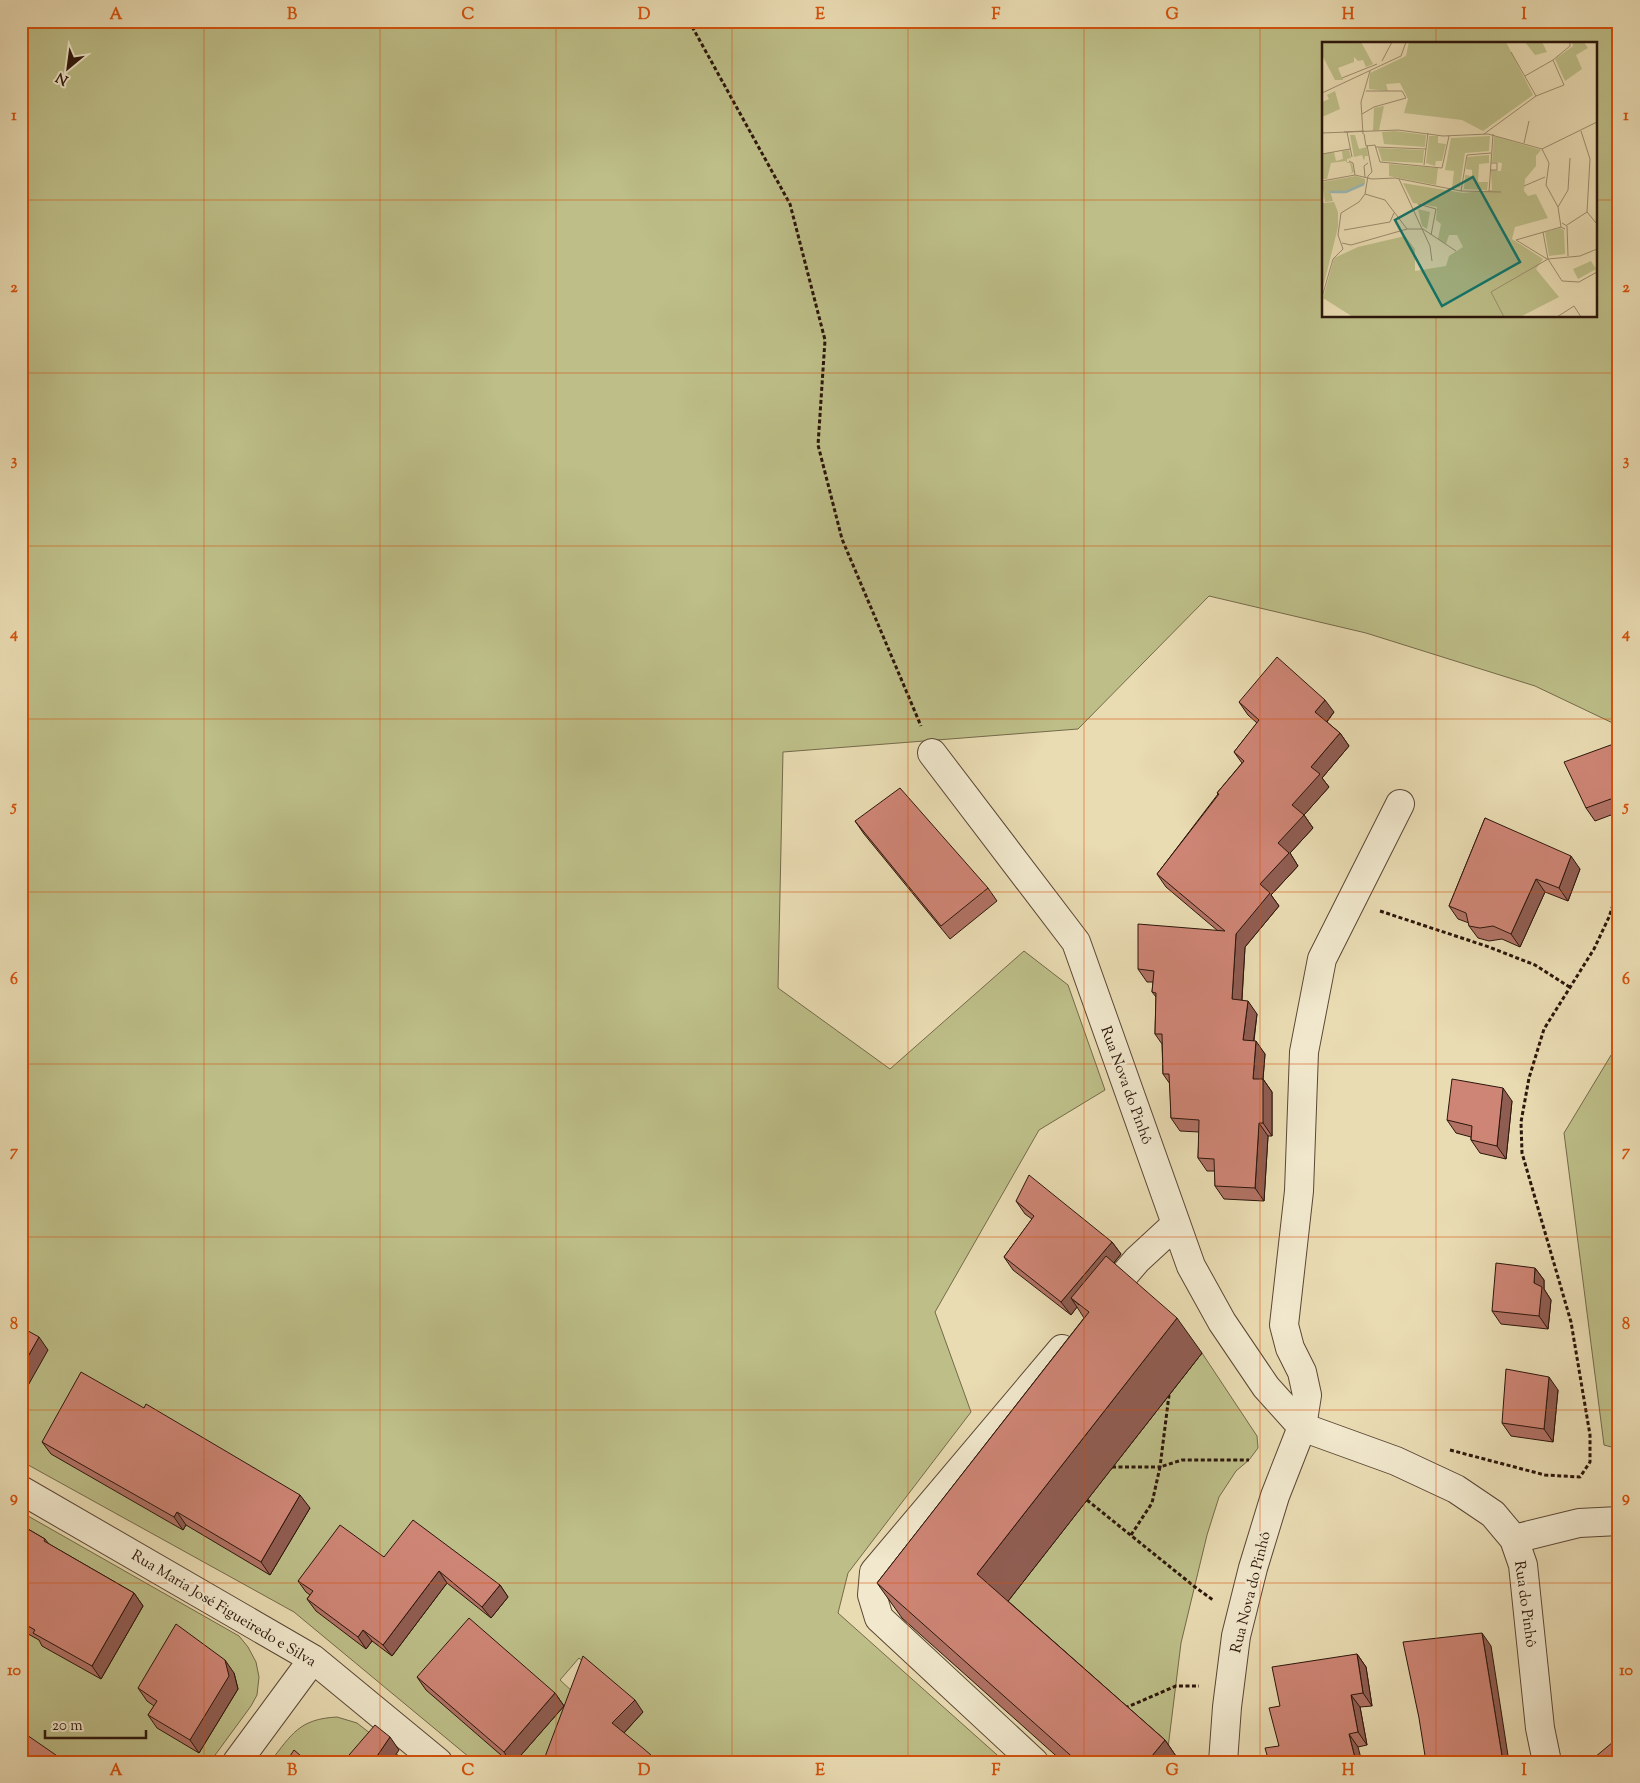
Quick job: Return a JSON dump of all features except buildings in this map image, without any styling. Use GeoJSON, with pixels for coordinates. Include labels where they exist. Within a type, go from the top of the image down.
{"type":"FeatureCollection","features":[{"type":"Feature","properties":{"kind":"street","name":"Rua Nova do Pinhô"},"geometry":{"type":"LineString","coordinates":[[932,753],[1076,942],[1191,1266],[1222,1322],[1266,1386],[1302,1427]]}},
{"type":"Feature","properties":{"kind":"street","name":"Rua Nova do Pinhô"},"geometry":{"type":"LineString","coordinates":[[1223,1762],[1236,1636],[1253,1568],[1275,1496],[1302,1427],[1307,1395],[1302,1372],[1290,1348],[1284,1325],[1299,1191],[1304,1052],[1322,959],[1400,804]]}},
{"type":"Feature","properties":{"kind":"street"},"geometry":{"type":"LineString","coordinates":[[1034,1762],[878,1618],[872,1595],[874,1572],[1137,1260],[1176,1224]]}},
{"type":"Feature","properties":{"kind":"street","name":"Rua do Pinhô"},"geometry":{"type":"LineString","coordinates":[[1302,1427],[1396,1461],[1456,1489],[1492,1514],[1514,1539],[1523,1565],[1540,1728],[1547,1762]]}},
{"type":"Feature","properties":{"kind":"street","name":"Rua Maria José Figueiredo e Silva"},"geometry":{"type":"LineString","coordinates":[[21,1490],[313,1659],[438,1762]]}},
{"type":"Feature","properties":{"kind":"street"},"geometry":{"type":"LineString","coordinates":[[1514,1539],[1579,1523],[1619,1522]]}},
{"type":"Feature","properties":{"kind":"street"},"geometry":{"type":"LineString","coordinates":[[237,1762],[313,1659]]}},
{"type":"Feature","properties":{"kind":"path"},"geometry":{"type":"LineString","coordinates":[[689,21],[790,204],[825,340],[818,446],[837,520],[842,539],[932,753]]}},
{"type":"Feature","properties":{"kind":"path"},"geometry":{"type":"LineString","coordinates":[[1448,1449],[1545,1475],[1580,1477],[1590,1462],[1590,1435],[1571,1322],[1522,1152],[1521,1122],[1529,1078],[1544,1029],[1602,933],[1619,887]]}},
{"type":"Feature","properties":{"kind":"path"},"geometry":{"type":"LineString","coordinates":[[1351,902],[1489,947],[1535,965],[1570,988]]}},
{"type":"Feature","properties":{"kind":"path"},"geometry":{"type":"LineString","coordinates":[[1131,1535],[1152,1503],[1160,1467],[1169,1395]]}},
{"type":"Feature","properties":{"kind":"path"},"geometry":{"type":"LineString","coordinates":[[1112,1467],[1160,1467],[1182,1460],[1249,1460]]}},
{"type":"Feature","properties":{"kind":"path"},"geometry":{"type":"LineString","coordinates":[[1087,1500],[1195,1587]]}},
{"type":"Feature","properties":{"kind":"path"},"geometry":{"type":"LineString","coordinates":[[1117,1711],[1176,1686],[1230,1686]]}},
{"type":"Feature","properties":{"kind":"green space"},"geometry":{"type":"Polygon","coordinates":[[[21,21],[1619,21],[1619,726],[1535,686],[1366,633],[1209,596],[1078,729],[783,752],[778,988],[890,1069],[1024,951],[1068,985],[1105,1090],[1039,1130],[935,1312],[971,1412],[848,1573],[838,1613],[1005,1762],[475,1762],[294,1612],[21,1461],[21,21]],[[579,1658],[560,1680],[587,1705],[643,1712],[579,1658]]]}},
{"type":"Feature","properties":{"kind":"green space"},"geometry":{"type":"Polygon","coordinates":[[[1619,1042],[1619,1449],[1604,1445],[1564,1133],[1619,1042]]]}},
{"type":"Feature","properties":{"kind":"green space"},"geometry":{"type":"Polygon","coordinates":[[[1202,1353],[1257,1436],[1258,1448],[1249,1460],[1236,1471],[1219,1497],[1207,1535],[1181,1643],[1167,1756],[1002,1609],[1202,1353]]]}},
{"type":"Feature","properties":{"kind":"green space"},"geometry":{"type":"Polygon","coordinates":[[[21,1512],[239,1636],[248,1647],[256,1662],[259,1677],[257,1695],[210,1762],[21,1762],[21,1512]]]}},
{"type":"Feature","properties":{"kind":"green space"},"geometry":{"type":"Polygon","coordinates":[[[337,1717],[357,1723],[407,1762],[270,1762],[291,1736],[305,1725],[324,1718],[337,1717]]]}}]}
